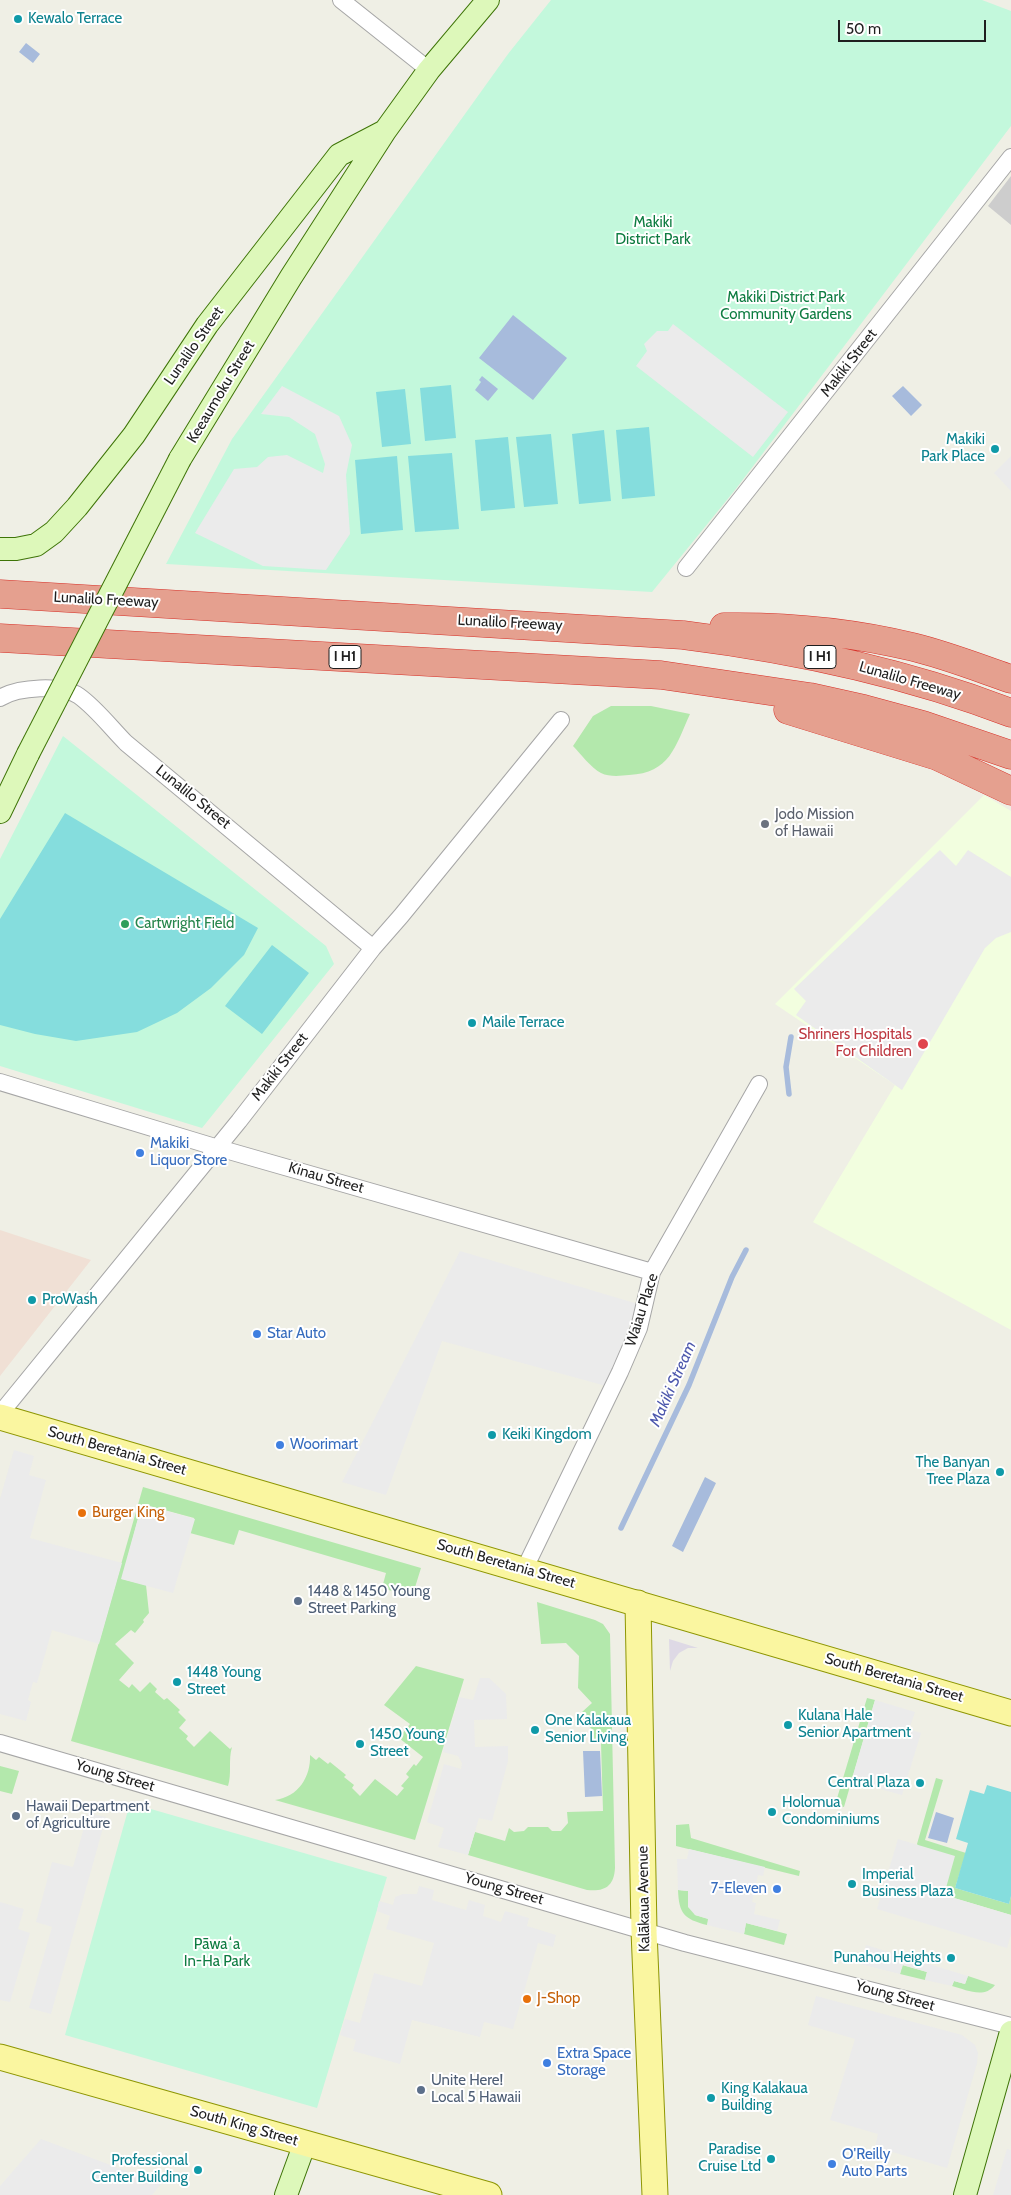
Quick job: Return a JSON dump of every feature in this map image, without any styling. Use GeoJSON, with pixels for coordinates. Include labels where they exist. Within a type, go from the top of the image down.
{"type":"FeatureCollection","features":[{"type":"Feature","properties":{"kind":"highway","name":"Lunalilo Freeway"},"geometry":{"type":"LineString","coordinates":[[0,594],[623,630],[747,643],[810,655],[929,685],[1011,713]]}},
{"type":"Feature","properties":{"kind":"highway"},"geometry":{"type":"LineString","coordinates":[[623,630],[772,626],[844,633],[914,648],[1011,679]]}},
{"type":"Feature","properties":{"kind":"highway","name":"I H1"},"geometry":{"type":"LineString","coordinates":[[0,640],[30,640],[661,675],[792,694],[864,709],[923,725],[1011,755]]}},
{"type":"Feature","properties":{"kind":"highway"},"geometry":{"type":"LineString","coordinates":[[661,675],[828,721],[937,756],[1011,791]]}},
{"type":"Feature","properties":{"kind":"main road","name":"Keeaumoku Street"},"geometry":{"type":"LineString","coordinates":[[0,812],[180,459],[291,277],[385,131],[429,70],[488,0]]}},
{"type":"Feature","properties":{"kind":"main road","name":"Lunalilo Street"},"geometry":{"type":"LineString","coordinates":[[0,549],[16,549],[36,545],[45,540],[77,507],[134,435],[206,325],[339,155],[385,131]]}},
{"type":"Feature","properties":{"kind":"main road"},"geometry":{"type":"LineString","coordinates":[[261,256],[291,277]]}},
{"type":"Feature","properties":{"kind":"main road","name":"South Beretania Street"},"geometry":{"type":"LineString","coordinates":[[0,1416],[1011,1713]]}},
{"type":"Feature","properties":{"kind":"main road","name":"Kalākaua Avenue"},"geometry":{"type":"LineString","coordinates":[[638,1603],[644,1931],[655,2195]]}},
{"type":"Feature","properties":{"kind":"main road"},"geometry":{"type":"LineString","coordinates":[[965,2195],[1011,2032]]}},
{"type":"Feature","properties":{"kind":"main road","name":"South King Street"},"geometry":{"type":"LineString","coordinates":[[0,2057],[489,2195]]}},
{"type":"Feature","properties":{"kind":"main road"},"geometry":{"type":"LineString","coordinates":[[286,2195],[305,2143]]}},
{"type":"Feature","properties":{"kind":"street"},"geometry":{"type":"LineString","coordinates":[[341,0],[429,70]]}},
{"type":"Feature","properties":{"kind":"street","name":"Makiki Street"},"geometry":{"type":"LineString","coordinates":[[686,568],[1011,157]]}},
{"type":"Feature","properties":{"kind":"street","name":"Lunalilo Street"},"geometry":{"type":"LineString","coordinates":[[0,698],[8,693],[42,687],[77,695],[92,707],[126,743],[373,948]]}},
{"type":"Feature","properties":{"kind":"street","name":"Makiki Street"},"geometry":{"type":"LineString","coordinates":[[0,1416],[238,1121],[373,948],[561,720]]}},
{"type":"Feature","properties":{"kind":"street","name":"Kinau Street"},"geometry":{"type":"LineString","coordinates":[[0,1082],[215,1148],[652,1272]]}},
{"type":"Feature","properties":{"kind":"street","name":"Waiau Place"},"geometry":{"type":"LineString","coordinates":[[524,1570],[620,1372],[639,1328],[652,1272],[759,1084]]}},
{"type":"Feature","properties":{"kind":"street","name":"Young Street"},"geometry":{"type":"LineString","coordinates":[[0,1743],[644,1931],[1011,2026]]}},
{"type":"Feature","properties":{"kind":"shaded area"},"geometry":{"type":"Polygon","coordinates":[[[26,43],[40,54],[33,63],[19,52],[26,43]]]}},
{"type":"Feature","properties":{"kind":"shaded area"},"geometry":{"type":"Polygon","coordinates":[[[1011,176],[1011,225],[988,206],[1011,176]]]}},
{"type":"Feature","properties":{"kind":"shaded area"},"geometry":{"type":"Polygon","coordinates":[[[513,315],[567,358],[533,400],[479,358],[513,315]]]}},
{"type":"Feature","properties":{"kind":"shaded area"},"geometry":{"type":"Polygon","coordinates":[[[673,324],[788,412],[753,457],[636,366],[647,351],[644,344],[657,331],[668,331],[673,324]]]}},
{"type":"Feature","properties":{"kind":"shaded area"},"geometry":{"type":"Polygon","coordinates":[[[482,376],[498,389],[488,401],[475,390],[481,382],[479,380],[482,376]]]}},
{"type":"Feature","properties":{"kind":"shaded area"},"geometry":{"type":"Polygon","coordinates":[[[451,385],[456,438],[425,441],[420,388],[451,385]]]}},
{"type":"Feature","properties":{"kind":"shaded area"},"geometry":{"type":"Polygon","coordinates":[[[282,386],[339,416],[352,445],[346,475],[350,534],[326,570],[263,566],[195,533],[234,469],[257,467],[268,457],[287,455],[323,473],[325,464],[315,434],[289,417],[261,414],[282,386]]]}},
{"type":"Feature","properties":{"kind":"shaded area"},"geometry":{"type":"Polygon","coordinates":[[[903,386],[922,405],[911,416],[892,396],[903,386]]]}},
{"type":"Feature","properties":{"kind":"shaded area"},"geometry":{"type":"Polygon","coordinates":[[[405,389],[411,444],[382,447],[376,392],[405,389]]]}},
{"type":"Feature","properties":{"kind":"shaded area"},"geometry":{"type":"Polygon","coordinates":[[[649,427],[655,496],[622,499],[616,430],[649,427]]]}},
{"type":"Feature","properties":{"kind":"shaded area"},"geometry":{"type":"Polygon","coordinates":[[[604,430],[611,501],[579,504],[572,434],[604,430]]]}},
{"type":"Feature","properties":{"kind":"shaded area"},"geometry":{"type":"Polygon","coordinates":[[[551,434],[558,504],[524,507],[516,437],[551,434]]]}},
{"type":"Feature","properties":{"kind":"shaded area"},"geometry":{"type":"Polygon","coordinates":[[[508,437],[515,508],[481,511],[475,440],[508,437]]]}},
{"type":"Feature","properties":{"kind":"shaded area"},"geometry":{"type":"Polygon","coordinates":[[[452,453],[459,529],[415,532],[408,456],[452,453]]]}},
{"type":"Feature","properties":{"kind":"shaded area"},"geometry":{"type":"Polygon","coordinates":[[[397,456],[403,530],[361,534],[355,460],[397,456]]]}},
{"type":"Feature","properties":{"kind":"shaded area"},"geometry":{"type":"Polygon","coordinates":[[[1011,456],[1011,491],[994,473],[1011,456]]]}},
{"type":"Feature","properties":{"kind":"shaded area","name":"Shriners Hospitals For Children"},"geometry":{"type":"Polygon","coordinates":[[[984,795],[1011,811],[1011,1330],[813,1222],[895,1085],[775,1004],[984,795]]]}},
{"type":"Feature","properties":{"kind":"shaded area","name":"Cartwright Field"},"geometry":{"type":"Polygon","coordinates":[[[65,813],[258,928],[244,955],[211,988],[177,1013],[137,1032],[76,1041],[35,1034],[0,1025],[0,919],[65,813]]]}},
{"type":"Feature","properties":{"kind":"shaded area"},"geometry":{"type":"Polygon","coordinates":[[[940,850],[956,866],[968,850],[1011,877],[1011,932],[996,938],[985,948],[902,1090],[796,1015],[806,1001],[794,989],[940,850]]]}},
{"type":"Feature","properties":{"kind":"shaded area"},"geometry":{"type":"Polygon","coordinates":[[[272,945],[309,973],[262,1034],[225,1006],[272,945]]]}},
{"type":"Feature","properties":{"kind":"shaded area"},"geometry":{"type":"Polygon","coordinates":[[[0,1230],[91,1260],[0,1376],[0,1230]]]}},
{"type":"Feature","properties":{"kind":"shaded area"},"geometry":{"type":"Polygon","coordinates":[[[460,1251],[638,1304],[606,1386],[442,1341],[386,1495],[342,1482],[460,1251]]]}},
{"type":"Feature","properties":{"kind":"shaded area"},"geometry":{"type":"Polygon","coordinates":[[[14,1450],[34,1456],[29,1475],[46,1480],[30,1538],[122,1563],[99,1644],[52,1630],[37,1683],[33,1682],[28,1700],[31,1702],[26,1721],[0,1714],[0,1499],[14,1450]]]}},
{"type":"Feature","properties":{"kind":"shaded area"},"geometry":{"type":"Polygon","coordinates":[[[705,1477],[716,1483],[683,1552],[672,1546],[705,1477]]]}},
{"type":"Feature","properties":{"kind":"shaded area"},"geometry":{"type":"Polygon","coordinates":[[[142,1504],[195,1519],[173,1593],[121,1579],[142,1504]]]}},
{"type":"Feature","properties":{"kind":"shaded area"},"geometry":{"type":"Polygon","coordinates":[[[669,1639],[698,1648],[688,1648],[679,1653],[673,1661],[670,1671],[669,1639]]]}},
{"type":"Feature","properties":{"kind":"shaded area"},"geometry":{"type":"Polygon","coordinates":[[[480,1678],[489,1678],[506,1694],[507,1719],[474,1720],[475,1747],[508,1746],[508,1761],[492,1821],[479,1818],[468,1855],[438,1847],[444,1828],[427,1822],[444,1764],[461,1769],[462,1763],[458,1756],[443,1752],[459,1697],[473,1700],[480,1678]]]}},
{"type":"Feature","properties":{"kind":"shaded area"},"geometry":{"type":"Polygon","coordinates":[[[875,1700],[915,1712],[909,1729],[921,1733],[902,1795],[869,1786],[870,1780],[853,1775],[875,1700]]]}},
{"type":"Feature","properties":{"kind":"shaded area"},"geometry":{"type":"Polygon","coordinates":[[[583,1751],[600,1751],[602,1796],[585,1797],[583,1751]]]}},
{"type":"Feature","properties":{"kind":"shaded area"},"geometry":{"type":"Polygon","coordinates":[[[987,1785],[1011,1792],[1011,1896],[1009,1904],[955,1888],[968,1843],[956,1839],[970,1790],[984,1794],[987,1785]]]}},
{"type":"Feature","properties":{"kind":"shaded area"},"geometry":{"type":"Polygon","coordinates":[[[936,1812],[954,1818],[947,1843],[928,1838],[936,1812]]]}},
{"type":"Feature","properties":{"kind":"shaded area"},"geometry":{"type":"Polygon","coordinates":[[[88,1813],[106,1817],[51,2014],[29,2008],[52,1927],[36,1922],[52,1862],[73,1867],[88,1813]]]}},
{"type":"Feature","properties":{"kind":"shaded area"},"geometry":{"type":"Polygon","coordinates":[[[898,1839],[955,1856],[944,1895],[1011,1915],[1011,1934],[1007,1948],[877,1909],[898,1839]]]}},
{"type":"Feature","properties":{"kind":"shaded area"},"geometry":{"type":"Polygon","coordinates":[[[689,1849],[765,1867],[763,1876],[758,1875],[752,1902],[756,1903],[754,1914],[780,1920],[777,1931],[746,1923],[744,1934],[707,1925],[708,1919],[695,1915],[688,1907],[688,1891],[678,1890],[677,1859],[687,1859],[689,1849]]]}},
{"type":"Feature","properties":{"kind":"shaded area"},"geometry":{"type":"Polygon","coordinates":[[[419,1886],[434,1890],[432,1900],[466,1910],[469,1900],[485,1905],[483,1916],[501,1922],[505,1911],[529,1918],[527,1926],[556,1935],[553,1947],[538,1943],[513,2029],[484,2022],[480,2037],[412,2020],[400,2064],[353,2051],[356,2040],[340,2035],[345,2019],[360,2023],[374,1973],[422,1986],[434,1943],[386,1929],[390,1916],[377,1911],[379,1901],[393,1905],[395,1897],[403,1894],[417,1894],[419,1886]]]}},
{"type":"Feature","properties":{"kind":"shaded area"},"geometry":{"type":"Polygon","coordinates":[[[0,1902],[24,1909],[18,1929],[30,1933],[10,2002],[0,2000],[0,1902]]]}},
{"type":"Feature","properties":{"kind":"shaded area"},"geometry":{"type":"Polygon","coordinates":[[[866,1945],[968,1976],[965,1984],[954,1981],[952,1986],[925,1980],[927,1972],[903,1965],[900,1974],[860,1964],[866,1945]]]}},
{"type":"Feature","properties":{"kind":"shaded area"},"geometry":{"type":"Polygon","coordinates":[[[816,1996],[962,2035],[975,2045],[978,2053],[977,2063],[947,2168],[875,2147],[878,2134],[830,2120],[855,2039],[808,2025],[816,1996]]]}},
{"type":"Feature","properties":{"kind":"shaded area"},"geometry":{"type":"Polygon","coordinates":[[[41,2139],[161,2184],[152,2195],[0,2195],[0,2186],[41,2139]]]}},
{"type":"Feature","properties":{"kind":"shaded area"},"geometry":{"type":"Polygon","coordinates":[[[1007,2149],[1011,2150],[1011,2195],[993,2195],[1007,2149]]]}},
{"type":"Feature","properties":{"kind":"green space","name":"Makiki District Park"},"geometry":{"type":"Polygon","coordinates":[[[551,0],[982,0],[1011,11],[1011,126],[735,490],[652,592],[166,564],[232,439],[508,54],[551,0]]]}},
{"type":"Feature","properties":{"kind":"green space"},"geometry":{"type":"Polygon","coordinates":[[[611,706],[651,706],[690,714],[675,747],[662,764],[643,773],[611,776],[597,771],[573,746],[593,716],[611,706]]]}},
{"type":"Feature","properties":{"kind":"green space","name":"Cartwright Field"},"geometry":{"type":"Polygon","coordinates":[[[63,736],[326,946],[334,964],[202,1128],[0,1066],[0,859],[63,736]]]}},
{"type":"Feature","properties":{"kind":"green space"},"geometry":{"type":"Polygon","coordinates":[[[143,1487],[421,1568],[412,1597],[382,1588],[386,1573],[239,1530],[234,1545],[190,1533],[194,1518],[142,1504],[122,1579],[146,1585],[149,1613],[135,1633],[131,1630],[115,1644],[134,1663],[119,1680],[129,1688],[132,1684],[140,1692],[150,1682],[157,1689],[155,1692],[164,1700],[167,1698],[180,1710],[178,1712],[186,1720],[179,1728],[188,1736],[186,1739],[194,1747],[210,1731],[230,1749],[232,1747],[228,1786],[71,1741],[143,1487]]]}},
{"type":"Feature","properties":{"kind":"green space"},"geometry":{"type":"Polygon","coordinates":[[[537,1602],[595,1620],[603,1624],[610,1634],[615,1868],[613,1879],[604,1889],[587,1890],[468,1855],[475,1832],[505,1841],[509,1828],[514,1832],[524,1831],[528,1827],[548,1827],[552,1831],[561,1831],[568,1823],[567,1812],[603,1811],[601,1743],[592,1743],[592,1729],[582,1720],[582,1712],[592,1703],[578,1688],[579,1656],[566,1643],[541,1644],[537,1602]]]}},
{"type":"Feature","properties":{"kind":"green space"},"geometry":{"type":"Polygon","coordinates":[[[416,1666],[464,1679],[415,1840],[275,1800],[290,1795],[302,1785],[308,1771],[310,1755],[316,1760],[319,1757],[328,1764],[330,1762],[346,1775],[344,1777],[354,1785],[352,1788],[360,1796],[375,1779],[397,1796],[404,1788],[401,1786],[409,1777],[406,1774],[423,1757],[399,1738],[410,1724],[384,1705],[416,1666]]]}},
{"type":"Feature","properties":{"kind":"green space"},"geometry":{"type":"Polygon","coordinates":[[[867,1698],[875,1700],[844,1807],[835,1805],[867,1698]]]}},
{"type":"Feature","properties":{"kind":"green space"},"geometry":{"type":"Polygon","coordinates":[[[0,1766],[19,1771],[12,1794],[0,1791],[0,1766]]]}},
{"type":"Feature","properties":{"kind":"green space"},"geometry":{"type":"Polygon","coordinates":[[[936,1778],[943,1780],[925,1840],[966,1853],[955,1888],[1009,1904],[1011,1896],[1011,1915],[944,1895],[917,1844],[936,1778]]]}},
{"type":"Feature","properties":{"kind":"green space","name":"Pāwaʻa In-Ha Park"},"geometry":{"type":"Polygon","coordinates":[[[130,1803],[387,1877],[317,2108],[65,2035],[130,1803]]]}},
{"type":"Feature","properties":{"kind":"green space"},"geometry":{"type":"Polygon","coordinates":[[[689,1824],[691,1838],[800,1871],[799,1876],[676,1846],[676,1825],[689,1824]]]}},
{"type":"Feature","properties":{"kind":"green space"},"geometry":{"type":"Polygon","coordinates":[[[678,1890],[688,1891],[695,1915],[709,1919],[707,1925],[688,1918],[684,1914],[680,1905],[678,1890]]]}},
{"type":"Feature","properties":{"kind":"green space"},"geometry":{"type":"Polygon","coordinates":[[[746,1923],[787,1934],[784,1945],[744,1934],[746,1923]]]}},
{"type":"Feature","properties":{"kind":"green space"},"geometry":{"type":"Polygon","coordinates":[[[902,1965],[927,1972],[925,1980],[900,1974],[902,1965]]]}},
{"type":"Feature","properties":{"kind":"green space"},"geometry":{"type":"Polygon","coordinates":[[[968,1976],[995,1985],[986,1992],[981,1993],[952,1986],[954,1981],[965,1984],[968,1976]]]}},
{"type":"Feature","properties":{"kind":"waterway","name":"Makiki Stream"},"geometry":{"type":"LineString","coordinates":[[789,1094],[786,1067],[791,1037]]}},
{"type":"Feature","properties":{"kind":"waterway","name":"Makiki Stream"},"geometry":{"type":"LineString","coordinates":[[621,1528],[689,1385],[732,1277],[746,1250]]}},
{"type":"Feature","properties":{"kind":"place","name":"Kewalo Terrace"},"geometry":{"type":"Point","coordinates":[18,19]}},
{"type":"Feature","properties":{"kind":"place","name":"Makiki Park Place"},"geometry":{"type":"Point","coordinates":[995,449]}},
{"type":"Feature","properties":{"kind":"place","name":"Jodo Mission of Hawaii"},"geometry":{"type":"Point","coordinates":[765,824]}},
{"type":"Feature","properties":{"kind":"place","name":"Cartwright Field"},"geometry":{"type":"Point","coordinates":[125,924]}},
{"type":"Feature","properties":{"kind":"place","name":"Maile Terrace"},"geometry":{"type":"Point","coordinates":[472,1023]}},
{"type":"Feature","properties":{"kind":"place","name":"Shriners Hospitals For Children"},"geometry":{"type":"Point","coordinates":[923,1044]}},
{"type":"Feature","properties":{"kind":"place","name":"Makiki Liquor Store"},"geometry":{"type":"Point","coordinates":[140,1153]}},
{"type":"Feature","properties":{"kind":"place","name":"ProWash"},"geometry":{"type":"Point","coordinates":[32,1300]}},
{"type":"Feature","properties":{"kind":"place","name":"Star Auto"},"geometry":{"type":"Point","coordinates":[257,1334]}},
{"type":"Feature","properties":{"kind":"place","name":"Keiki Kingdom"},"geometry":{"type":"Point","coordinates":[492,1435]}},
{"type":"Feature","properties":{"kind":"place","name":"Woorimart"},"geometry":{"type":"Point","coordinates":[280,1445]}},
{"type":"Feature","properties":{"kind":"place","name":"The Banyan Tree Plaza"},"geometry":{"type":"Point","coordinates":[1000,1472]}},
{"type":"Feature","properties":{"kind":"place","name":"Burger King"},"geometry":{"type":"Point","coordinates":[82,1513]}},
{"type":"Feature","properties":{"kind":"place","name":"1448 & 1450 Young Street Parking"},"geometry":{"type":"Point","coordinates":[298,1601]}},
{"type":"Feature","properties":{"kind":"place","name":"1448 Young Street"},"geometry":{"type":"Point","coordinates":[177,1682]}},
{"type":"Feature","properties":{"kind":"place","name":"Kulana Hale Senior Apartment"},"geometry":{"type":"Point","coordinates":[788,1725]}},
{"type":"Feature","properties":{"kind":"place","name":"One Kalakaua Senior Living"},"geometry":{"type":"Point","coordinates":[535,1730]}},
{"type":"Feature","properties":{"kind":"place","name":"1450 Young Street"},"geometry":{"type":"Point","coordinates":[360,1744]}},
{"type":"Feature","properties":{"kind":"place","name":"Central Plaza"},"geometry":{"type":"Point","coordinates":[920,1783]}},
{"type":"Feature","properties":{"kind":"place","name":"Holomua Condominiums"},"geometry":{"type":"Point","coordinates":[772,1812]}},
{"type":"Feature","properties":{"kind":"place","name":"Hawaii Department of Agriculture"},"geometry":{"type":"Point","coordinates":[16,1816]}},
{"type":"Feature","properties":{"kind":"place","name":"Imperial Business Plaza"},"geometry":{"type":"Point","coordinates":[852,1884]}},
{"type":"Feature","properties":{"kind":"place","name":"7-Eleven"},"geometry":{"type":"Point","coordinates":[777,1889]}},
{"type":"Feature","properties":{"kind":"place","name":"Punahou Heights"},"geometry":{"type":"Point","coordinates":[951,1958]}},
{"type":"Feature","properties":{"kind":"place","name":"J-Shop"},"geometry":{"type":"Point","coordinates":[527,1999]}},
{"type":"Feature","properties":{"kind":"place","name":"Extra Space Storage"},"geometry":{"type":"Point","coordinates":[547,2063]}},
{"type":"Feature","properties":{"kind":"place","name":"Unite Here! Local 5 Hawaii"},"geometry":{"type":"Point","coordinates":[421,2090]}},
{"type":"Feature","properties":{"kind":"place","name":"King Kalakaua Building"},"geometry":{"type":"Point","coordinates":[711,2098]}},
{"type":"Feature","properties":{"kind":"place","name":"Paradise Cruise Ltd"},"geometry":{"type":"Point","coordinates":[771,2159]}},
{"type":"Feature","properties":{"kind":"place","name":"O'Reilly Auto Parts"},"geometry":{"type":"Point","coordinates":[832,2164]}},
{"type":"Feature","properties":{"kind":"place","name":"Professional Center Building"},"geometry":{"type":"Point","coordinates":[198,2170]}},
{"type":"Feature","properties":{"kind":"park label","name":"Makiki District Park Community Gardens"},"geometry":{"type":"Point","coordinates":[786,306]}}]}
